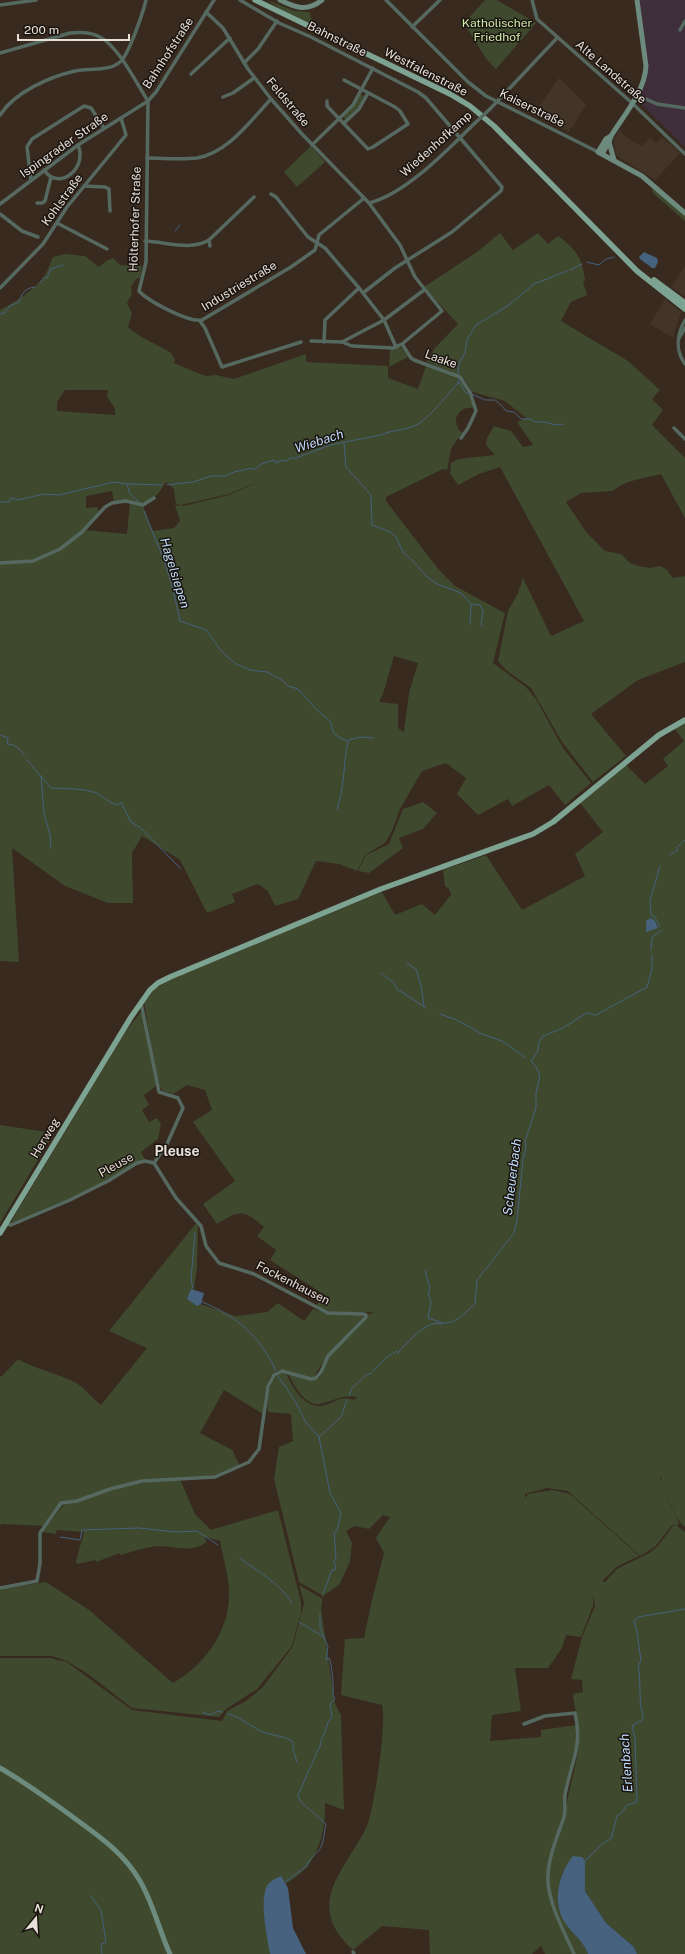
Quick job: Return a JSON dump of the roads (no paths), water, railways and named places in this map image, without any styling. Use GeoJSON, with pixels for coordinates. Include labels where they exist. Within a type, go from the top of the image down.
{"type":"FeatureCollection","features":[{"type":"Feature","properties":{"kind":"main road","name":"Westfalenstraße"},"geometry":{"type":"LineString","coordinates":[[255,0],[437,88],[470,106],[494,126],[653,284],[685,309]]}},
{"type":"Feature","properties":{"kind":"main road"},"geometry":{"type":"LineString","coordinates":[[282,1],[295,8],[305,9],[312,7],[322,0]]}},
{"type":"Feature","properties":{"kind":"main road"},"geometry":{"type":"LineString","coordinates":[[614,160],[610,142],[611,136],[637,95],[644,77],[645,64],[637,0]]}},
{"type":"Feature","properties":{"kind":"main road"},"geometry":{"type":"LineString","coordinates":[[600,153],[606,139],[611,136]]}},
{"type":"Feature","properties":{"kind":"main road"},"geometry":{"type":"LineString","coordinates":[[600,153],[610,142]]}},
{"type":"Feature","properties":{"kind":"main road","name":"Kaiserstraße"},"geometry":{"type":"LineString","coordinates":[[600,153],[652,184],[685,213]]}},
{"type":"Feature","properties":{"kind":"main road","name":"Westfalenstraße"},"geometry":{"type":"LineString","coordinates":[[633,265],[685,303]]}},
{"type":"Feature","properties":{"kind":"main road","name":"Herweg"},"geometry":{"type":"LineString","coordinates":[[0,1233],[141,1002],[158,983],[239,946],[380,889],[533,834],[553,822],[659,735],[685,720]]}},
{"type":"Feature","properties":{"kind":"main road"},"geometry":{"type":"LineString","coordinates":[[0,1768],[42,1795],[106,1841],[129,1864],[143,1888],[170,1954]]}},
{"type":"Feature","properties":{"kind":"street"},"geometry":{"type":"LineString","coordinates":[[0,5],[36,0]]}},
{"type":"Feature","properties":{"kind":"street"},"geometry":{"type":"LineString","coordinates":[[0,115],[13,101],[49,79],[76,71],[110,67],[122,60],[128,50],[146,0]]}},
{"type":"Feature","properties":{"kind":"street","name":"Bahnhofstraße"},"geometry":{"type":"LineString","coordinates":[[207,10],[210,0]]}},
{"type":"Feature","properties":{"kind":"street","name":"Bahnhofstraße"},"geometry":{"type":"LineString","coordinates":[[121,118],[148,101],[156,92],[214,0]]}},
{"type":"Feature","properties":{"kind":"street","name":"Bahnstraße"},"geometry":{"type":"LineString","coordinates":[[240,0],[277,21],[418,92],[426,98],[460,137],[502,189],[452,232],[408,261]]}},
{"type":"Feature","properties":{"kind":"street","name":"Kaiserstraße"},"geometry":{"type":"LineString","coordinates":[[386,0],[468,82],[497,102],[600,153]]}},
{"type":"Feature","properties":{"kind":"street"},"geometry":{"type":"LineString","coordinates":[[412,27],[440,0]]}},
{"type":"Feature","properties":{"kind":"street","name":"Alte Landstraße"},"geometry":{"type":"LineString","coordinates":[[532,0],[536,19],[632,103],[685,154]]}},
{"type":"Feature","properties":{"kind":"street","name":"Feldstraße"},"geometry":{"type":"LineString","coordinates":[[207,10],[230,38],[254,78],[271,99],[312,145],[364,199]]}},
{"type":"Feature","properties":{"kind":"street"},"geometry":{"type":"LineString","coordinates":[[244,63],[258,50],[277,21]]}},
{"type":"Feature","properties":{"kind":"street"},"geometry":{"type":"LineString","coordinates":[[680,30],[685,21]]}},
{"type":"Feature","properties":{"kind":"street"},"geometry":{"type":"LineString","coordinates":[[0,53],[70,33],[78,32],[101,37],[111,46],[122,60],[148,101]]}},
{"type":"Feature","properties":{"kind":"street"},"geometry":{"type":"LineString","coordinates":[[191,74],[230,38]]}},
{"type":"Feature","properties":{"kind":"street","name":"Wiedenhofkamp"},"geometry":{"type":"LineString","coordinates":[[369,203],[405,185],[460,137],[497,102],[557,38]]}},
{"type":"Feature","properties":{"kind":"street"},"geometry":{"type":"LineString","coordinates":[[312,145],[353,104],[373,68]]}},
{"type":"Feature","properties":{"kind":"street"},"geometry":{"type":"LineString","coordinates":[[223,97],[233,93],[254,78]]}},
{"type":"Feature","properties":{"kind":"street"},"geometry":{"type":"LineString","coordinates":[[327,101],[327,106],[368,149],[373,148],[408,124],[400,111],[395,107],[344,80]]}},
{"type":"Feature","properties":{"kind":"street"},"geometry":{"type":"LineString","coordinates":[[344,123],[359,109],[368,93]]}},
{"type":"Feature","properties":{"kind":"street"},"geometry":{"type":"LineString","coordinates":[[637,95],[657,104],[685,108]]}},
{"type":"Feature","properties":{"kind":"street"},"geometry":{"type":"LineString","coordinates":[[147,158],[190,158],[212,153],[233,139],[271,99]]}},
{"type":"Feature","properties":{"kind":"street","name":"Hölterhofer Straße"},"geometry":{"type":"LineString","coordinates":[[148,101],[145,267],[139,291],[151,300],[179,315],[200,321]]}},
{"type":"Feature","properties":{"kind":"street"},"geometry":{"type":"LineString","coordinates":[[30,180],[26,147],[32,139],[86,106],[91,108],[104,128]]}},
{"type":"Feature","properties":{"kind":"street","name":"Ispingrader Straße"},"geometry":{"type":"LineString","coordinates":[[0,204],[78,145],[121,118]]}},
{"type":"Feature","properties":{"kind":"street","name":"Kohlstraße"},"geometry":{"type":"LineString","coordinates":[[0,288],[43,244],[67,206],[126,135],[121,118]]}},
{"type":"Feature","properties":{"kind":"street"},"geometry":{"type":"LineString","coordinates":[[51,178],[65,177],[75,170],[79,163],[80,155],[78,145]]}},
{"type":"Feature","properties":{"kind":"street"},"geometry":{"type":"LineString","coordinates":[[44,170],[51,178]]}},
{"type":"Feature","properties":{"kind":"street"},"geometry":{"type":"LineString","coordinates":[[37,203],[42,203],[45,201],[51,178]]}},
{"type":"Feature","properties":{"kind":"street"},"geometry":{"type":"LineString","coordinates":[[84,186],[105,187],[109,190],[110,211]]}},
{"type":"Feature","properties":{"kind":"street"},"geometry":{"type":"LineString","coordinates":[[271,194],[308,237],[325,248],[359,288],[384,320],[396,347]]}},
{"type":"Feature","properties":{"kind":"street"},"geometry":{"type":"LineString","coordinates":[[145,241],[188,246],[201,244],[210,240],[254,197]]}},
{"type":"Feature","properties":{"kind":"street"},"geometry":{"type":"LineString","coordinates":[[311,341],[342,342],[352,346],[387,348],[396,347],[441,314],[442,310],[424,290],[415,277],[397,240],[369,203],[364,199]]}},
{"type":"Feature","properties":{"kind":"street","name":"Industriestraße"},"geometry":{"type":"LineString","coordinates":[[302,342],[222,367],[205,328],[200,321],[291,267],[315,250],[319,235],[364,199]]}},
{"type":"Feature","properties":{"kind":"street"},"geometry":{"type":"LineString","coordinates":[[0,214],[22,231],[38,237]]}},
{"type":"Feature","properties":{"kind":"street"},"geometry":{"type":"LineString","coordinates":[[57,223],[107,249]]}},
{"type":"Feature","properties":{"kind":"street"},"geometry":{"type":"LineString","coordinates":[[210,240],[210,246]]}},
{"type":"Feature","properties":{"kind":"street"},"geometry":{"type":"LineString","coordinates":[[363,293],[395,268],[408,261]]}},
{"type":"Feature","properties":{"kind":"street"},"geometry":{"type":"LineString","coordinates":[[324,342],[325,320],[359,288]]}},
{"type":"Feature","properties":{"kind":"street"},"geometry":{"type":"LineString","coordinates":[[342,342],[384,320],[424,290]]}},
{"type":"Feature","properties":{"kind":"street"},"geometry":{"type":"LineString","coordinates":[[685,320],[679,332],[679,353],[685,364]]}},
{"type":"Feature","properties":{"kind":"street"},"geometry":{"type":"LineString","coordinates":[[679,338],[685,328]]}},
{"type":"Feature","properties":{"kind":"street","name":"Laake"},"geometry":{"type":"LineString","coordinates":[[402,344],[410,358],[460,377],[476,406],[476,414],[460,438]]}},
{"type":"Feature","properties":{"kind":"street"},"geometry":{"type":"LineString","coordinates":[[674,428],[685,439]]}},
{"type":"Feature","properties":{"kind":"street"},"geometry":{"type":"LineString","coordinates":[[0,563],[33,561],[49,555],[82,532],[108,505],[122,501],[143,505],[154,498]]}},
{"type":"Feature","properties":{"kind":"street","name":"Pleuse"},"geometry":{"type":"LineString","coordinates":[[5,1224],[14,1223],[70,1200],[108,1181],[137,1163],[145,1161],[154,1163],[167,1144],[183,1108],[178,1098],[159,1092],[141,1002]]}},
{"type":"Feature","properties":{"kind":"street","name":"Fockenhausen"},"geometry":{"type":"LineString","coordinates":[[0,1588],[37,1581],[40,1563],[40,1533],[61,1504],[142,1481],[215,1477],[249,1462],[259,1449],[268,1386],[272,1378],[277,1372],[284,1371],[311,1379],[316,1378],[321,1372],[328,1356],[362,1322],[366,1315],[328,1313],[254,1274],[219,1263],[206,1246],[201,1226],[176,1198],[154,1163]]}},
{"type":"Feature","properties":{"kind":"street"},"geometry":{"type":"LineString","coordinates":[[524,1724],[545,1716],[574,1713],[578,1730],[577,1748],[565,1796],[564,1815],[552,1851],[548,1872],[548,1884],[558,1922],[574,1954]]}},
{"type":"Feature","properties":{"kind":"water"},"geometry":{"type":"Polygon","coordinates":[[[644,252],[657,258],[658,262],[655,268],[652,268],[640,259],[639,257],[644,252]]]}},
{"type":"Feature","properties":{"kind":"water"},"geometry":{"type":"Polygon","coordinates":[[[651,918],[655,921],[658,928],[646,932],[646,921],[651,918]]]}},
{"type":"Feature","properties":{"kind":"water"},"geometry":{"type":"Polygon","coordinates":[[[191,1289],[204,1293],[201,1304],[197,1306],[187,1299],[191,1289]]]}},
{"type":"Feature","properties":{"kind":"water"},"geometry":{"type":"Polygon","coordinates":[[[573,1856],[582,1857],[585,1861],[585,1891],[606,1923],[634,1947],[637,1954],[588,1954],[586,1949],[564,1921],[558,1905],[559,1887],[564,1871],[573,1856]]]}},
{"type":"Feature","properties":{"kind":"water"},"geometry":{"type":"Polygon","coordinates":[[[281,1876],[288,1888],[293,1928],[306,1954],[270,1954],[265,1920],[264,1894],[266,1888],[272,1880],[281,1876]]]}},
{"type":"Feature","properties":{"kind":"waterway"},"geometry":{"type":"LineString","coordinates":[[175,231],[180,225]]}},
{"type":"Feature","properties":{"kind":"waterway","name":"Wiebach"},"geometry":{"type":"LineString","coordinates":[[587,262],[599,265],[606,259],[614,257]]}},
{"type":"Feature","properties":{"kind":"waterway","name":"Wiebach"},"geometry":{"type":"LineString","coordinates":[[570,270],[582,264]]}},
{"type":"Feature","properties":{"kind":"waterway"},"geometry":{"type":"LineString","coordinates":[[40,283],[44,278],[47,278],[51,269],[63,265]]}},
{"type":"Feature","properties":{"kind":"waterway","name":"Wiebach"},"geometry":{"type":"LineString","coordinates":[[458,374],[459,363],[465,353],[467,340],[476,325],[509,305],[534,284],[567,271]]}},
{"type":"Feature","properties":{"kind":"waterway"},"geometry":{"type":"LineString","coordinates":[[0,314],[4,313],[10,306],[19,302],[26,290],[35,287]]}},
{"type":"Feature","properties":{"kind":"waterway","name":"Wiebach"},"geometry":{"type":"LineString","coordinates":[[167,485],[193,482],[211,476],[225,476],[234,472],[252,468],[254,470],[261,464],[274,460],[276,463],[288,460],[290,458],[296,458],[330,445],[381,435],[413,426],[424,420],[434,410],[458,383],[459,378]]}},
{"type":"Feature","properties":{"kind":"waterway"},"geometry":{"type":"LineString","coordinates":[[458,383],[460,383],[465,392],[469,394]]}},
{"type":"Feature","properties":{"kind":"waterway"},"geometry":{"type":"LineString","coordinates":[[472,394],[485,400],[495,400],[506,411],[514,412],[521,419],[530,419],[535,422],[545,422],[556,425],[563,424]]}},
{"type":"Feature","properties":{"kind":"waterway"},"geometry":{"type":"LineString","coordinates":[[344,442],[346,467],[371,495],[372,525],[390,532],[396,537],[403,552],[427,577],[437,584],[461,593],[471,604],[470,624]]}},
{"type":"Feature","properties":{"kind":"waterway","name":"Wiebach"},"geometry":{"type":"LineString","coordinates":[[0,502],[9,502],[11,498],[18,500],[44,494],[59,495],[114,482],[162,485]]}},
{"type":"Feature","properties":{"kind":"waterway","name":"Hagelsiepen"},"geometry":{"type":"LineString","coordinates":[[127,484],[130,494],[139,502]]}},
{"type":"Feature","properties":{"kind":"waterway","name":"Hagelsiepen"},"geometry":{"type":"LineString","coordinates":[[144,511],[164,560],[173,589],[180,621],[206,630],[222,652],[236,664],[250,670],[267,672],[282,680],[288,686],[298,689],[317,710],[331,722],[334,733],[348,741],[343,784],[337,809]]}},
{"type":"Feature","properties":{"kind":"waterway"},"geometry":{"type":"LineString","coordinates":[[472,604],[480,605],[483,611],[481,625]]}},
{"type":"Feature","properties":{"kind":"waterway"},"geometry":{"type":"LineString","coordinates":[[0,735],[8,738],[7,744],[17,747],[24,755]]}},
{"type":"Feature","properties":{"kind":"waterway"},"geometry":{"type":"LineString","coordinates":[[349,740],[360,737],[374,738]]}},
{"type":"Feature","properties":{"kind":"waterway"},"geometry":{"type":"LineString","coordinates":[[26,759],[51,788],[88,791],[96,793],[114,804],[118,805],[121,802],[131,822],[141,828],[181,869]]}},
{"type":"Feature","properties":{"kind":"waterway"},"geometry":{"type":"LineString","coordinates":[[41,776],[44,814],[50,834],[51,848]]}},
{"type":"Feature","properties":{"kind":"waterway","name":"Scheuerbach"},"geometry":{"type":"LineString","coordinates":[[670,855],[678,850],[676,848],[685,840]]}},
{"type":"Feature","properties":{"kind":"waterway","name":"Scheuerbach"},"geometry":{"type":"LineString","coordinates":[[660,866],[650,900],[651,915],[655,917],[660,927]]}},
{"type":"Feature","properties":{"kind":"waterway","name":"Scheuerbach"},"geometry":{"type":"LineString","coordinates":[[651,950],[652,937],[662,930]]}},
{"type":"Feature","properties":{"kind":"waterway","name":"Scheuerbach"},"geometry":{"type":"LineString","coordinates":[[349,1396],[352,1388],[367,1374],[371,1374],[388,1356],[396,1351],[398,1353],[409,1341],[428,1325],[454,1321],[461,1317],[475,1304],[477,1280],[514,1233],[517,1220],[523,1159],[526,1149],[525,1141],[536,1108],[536,1093],[540,1076],[536,1067],[531,1061],[538,1051],[539,1042],[543,1036],[563,1028],[583,1015],[587,1013],[596,1015],[647,987],[652,969],[652,955]]}},
{"type":"Feature","properties":{"kind":"waterway"},"geometry":{"type":"LineString","coordinates":[[407,963],[416,969],[421,986],[424,1006]]}},
{"type":"Feature","properties":{"kind":"waterway"},"geometry":{"type":"LineString","coordinates":[[381,973],[394,983],[397,989],[426,1008]]}},
{"type":"Feature","properties":{"kind":"waterway"},"geometry":{"type":"LineString","coordinates":[[440,1014],[457,1020],[482,1034],[502,1041],[525,1057]]}},
{"type":"Feature","properties":{"kind":"waterway"},"geometry":{"type":"LineString","coordinates":[[193,1288],[191,1279],[195,1233]]}},
{"type":"Feature","properties":{"kind":"waterway"},"geometry":{"type":"LineString","coordinates":[[425,1271],[430,1288],[428,1293],[431,1302],[428,1318],[442,1323]]}},
{"type":"Feature","properties":{"kind":"waterway"},"geometry":{"type":"LineString","coordinates":[[200,1301],[225,1313],[246,1328],[263,1347],[276,1371]]}},
{"type":"Feature","properties":{"kind":"waterway"},"geometry":{"type":"LineString","coordinates":[[278,1376],[295,1401],[305,1421],[319,1437]]}},
{"type":"Feature","properties":{"kind":"waterway","name":"Scheuerbach"},"geometry":{"type":"LineString","coordinates":[[323,1594],[332,1570],[335,1570],[336,1565],[333,1563],[336,1558],[334,1533],[337,1531],[341,1513],[330,1493],[319,1437],[341,1417],[347,1400]]}},
{"type":"Feature","properties":{"kind":"waterway"},"geometry":{"type":"LineString","coordinates":[[60,1537],[80,1540],[82,1530],[139,1528],[176,1532],[197,1531],[218,1545]]}},
{"type":"Feature","properties":{"kind":"waterway"},"geometry":{"type":"LineString","coordinates":[[240,1558],[275,1583],[292,1603]]}},
{"type":"Feature","properties":{"kind":"waterway","name":"Erlenbach"},"geometry":{"type":"LineString","coordinates":[[585,1861],[603,1843],[611,1839],[617,1816],[627,1805],[637,1802],[635,1738],[632,1726],[643,1719],[643,1714],[640,1702],[638,1666],[641,1661],[637,1631],[634,1622],[638,1617],[685,1609]]}},
{"type":"Feature","properties":{"kind":"waterway","name":"Scheuerbach"},"geometry":{"type":"LineString","coordinates":[[285,1882],[307,1866],[309,1860],[319,1850],[323,1842],[326,1824],[301,1802],[298,1795],[320,1746],[328,1722],[332,1717],[330,1704],[335,1699],[333,1695],[330,1661],[329,1658],[326,1660],[328,1647],[320,1627],[320,1614]]}},
{"type":"Feature","properties":{"kind":"waterway"},"geometry":{"type":"LineString","coordinates":[[299,1622],[324,1637]]}},
{"type":"Feature","properties":{"kind":"waterway"},"geometry":{"type":"LineString","coordinates":[[202,1712],[210,1715],[218,1711],[222,1712]]}},
{"type":"Feature","properties":{"kind":"waterway"},"geometry":{"type":"LineString","coordinates":[[228,1714],[237,1717],[263,1732],[286,1738],[293,1742],[293,1749],[297,1762]]}},
{"type":"Feature","properties":{"kind":"waterway"},"geometry":{"type":"LineString","coordinates":[[91,1896],[101,1910],[106,1942],[101,1944],[102,1954]]}},
{"type":"Feature","properties":{"kind":"district","name":"Pleuse"},"geometry":{"type":"Point","coordinates":[177,1151]}},
{"type":"Feature","properties":{"kind":"park label","name":"Katholischer Friedhof"},"geometry":{"type":"Point","coordinates":[497,30]}}]}
